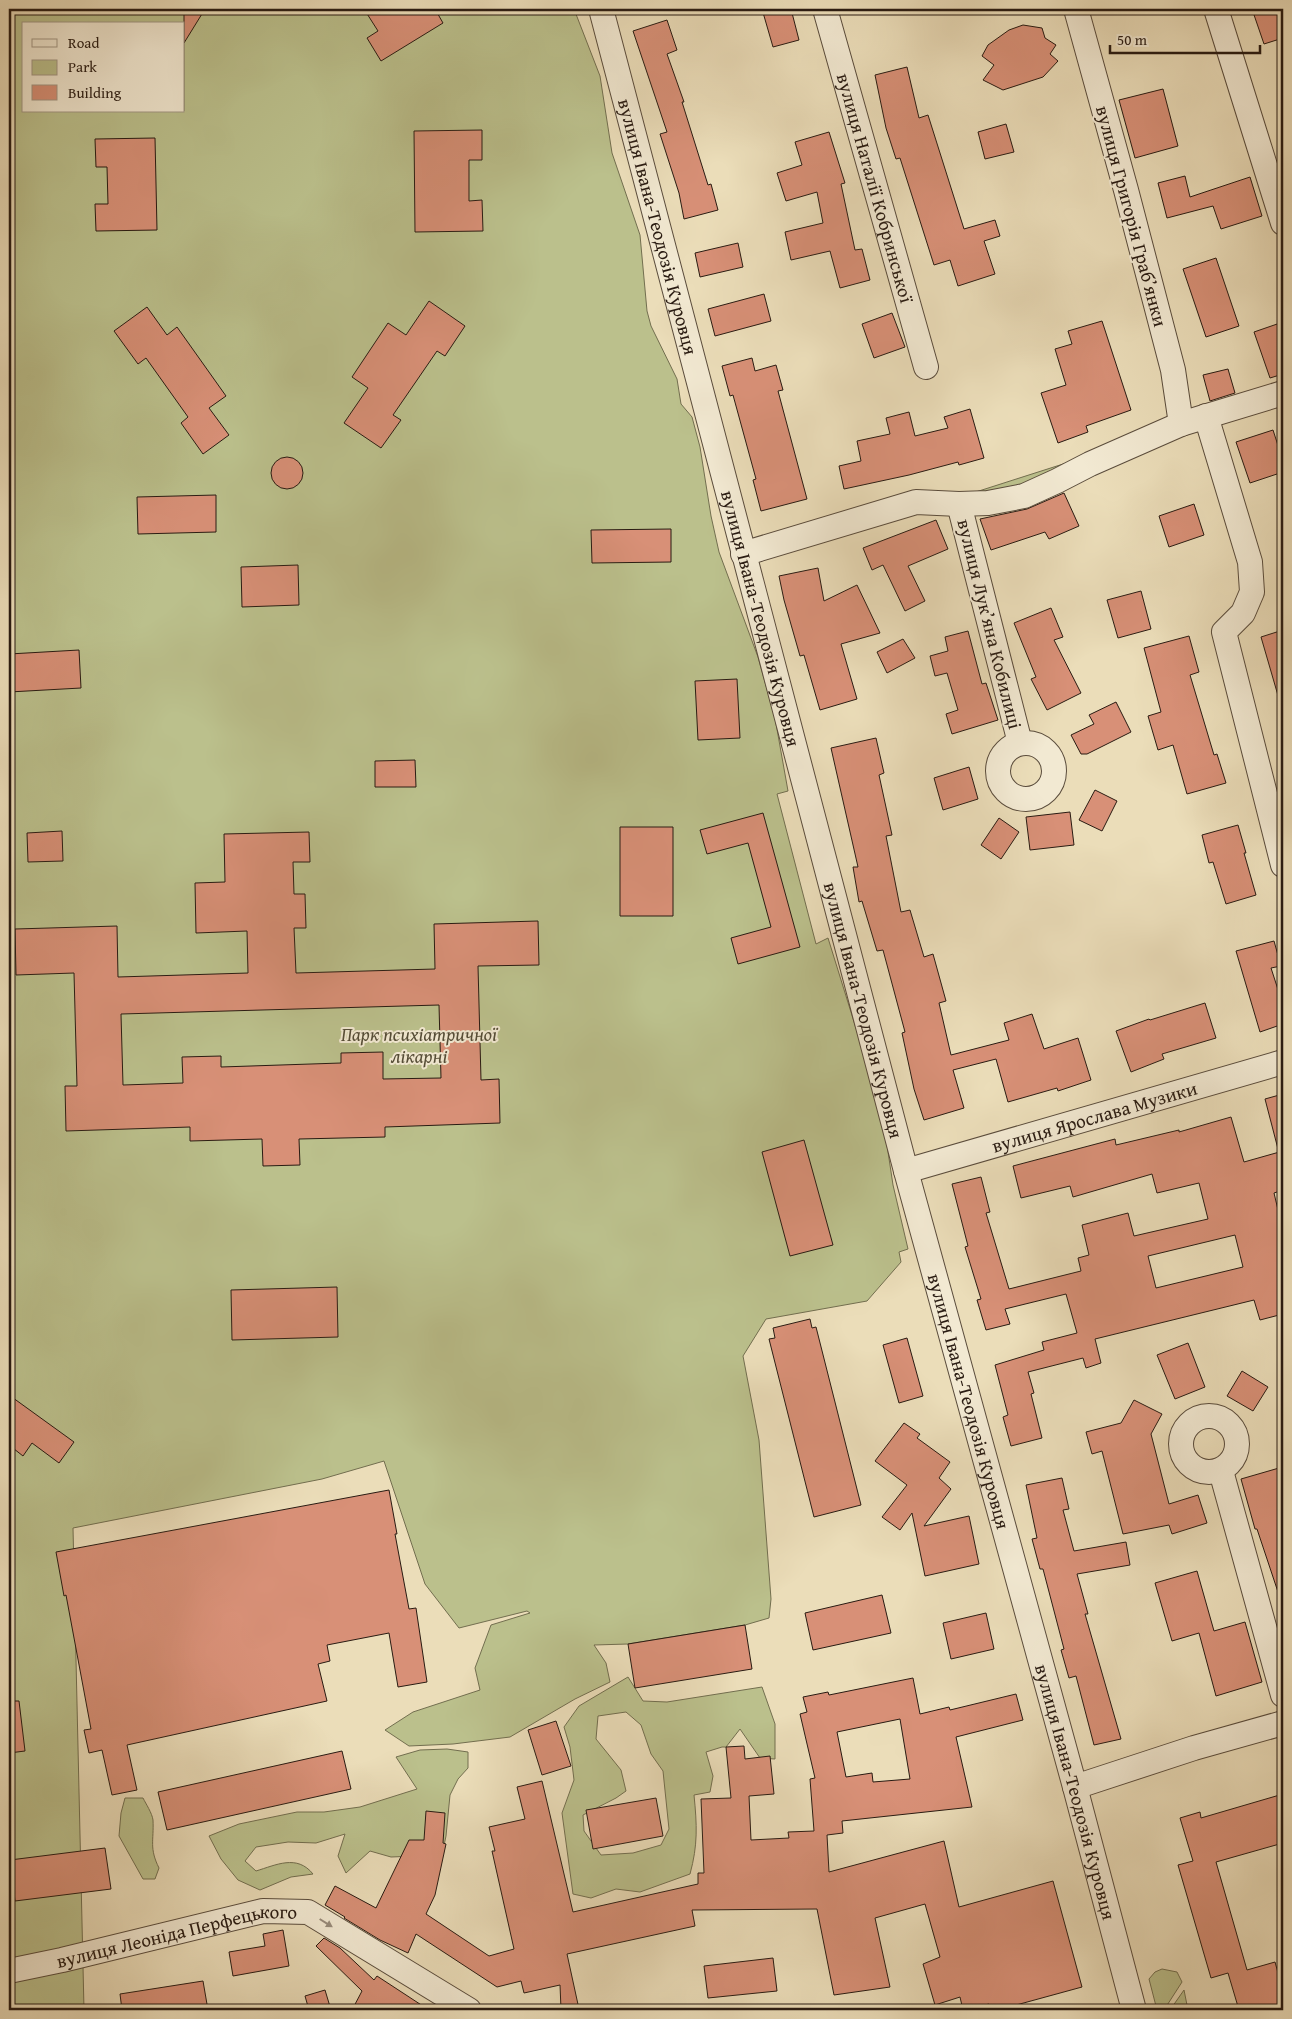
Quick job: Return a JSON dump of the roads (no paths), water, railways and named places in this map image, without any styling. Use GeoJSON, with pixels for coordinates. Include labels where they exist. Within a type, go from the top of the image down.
{"type":"FeatureCollection","features":[{"type":"Feature","properties":{"kind":"street","name":"вулиця Івана-Теодозія Куровця"},"geometry":{"type":"LineString","coordinates":[[601,9],[906,1172],[1075,1787],[1134,2010]]}},
{"type":"Feature","properties":{"kind":"street","name":"вулиця Наталії Кобринської"},"geometry":{"type":"LineString","coordinates":[[825,9],[926,367]]}},
{"type":"Feature","properties":{"kind":"street","name":"вулиця Григорія Грабʼянки"},"geometry":{"type":"LineString","coordinates":[[1076,9],[1173,370],[1180,424]]}},
{"type":"Feature","properties":{"kind":"street"},"geometry":{"type":"LineString","coordinates":[[1216,9],[1283,223]]}},
{"type":"Feature","properties":{"kind":"street","name":"вулиця Лукʼяна Кобилиці"},"geometry":{"type":"LineString","coordinates":[[743,554],[916,502],[988,503],[1024,496],[1180,424],[1283,393]]}},
{"type":"Feature","properties":{"kind":"street"},"geometry":{"type":"LineString","coordinates":[[1206,416],[1250,562],[1252,592],[1243,613],[1224,632],[1283,865]]}},
{"type":"Feature","properties":{"kind":"street","name":"вулиця Лукʼяна Кобилиці"},"geometry":{"type":"LineString","coordinates":[[959,504],[1020,743]]}},
{"type":"Feature","properties":{"kind":"street","name":"вулиця Ярослава Музики"},"geometry":{"type":"LineString","coordinates":[[906,1172],[1283,1062]]}},
{"type":"Feature","properties":{"kind":"street"},"geometry":{"type":"LineString","coordinates":[[1221,1470],[1283,1695]]}},
{"type":"Feature","properties":{"kind":"street"},"geometry":{"type":"LineString","coordinates":[[1075,1787],[1194,1748],[1283,1723]]}},
{"type":"Feature","properties":{"kind":"street","name":"вулиця Леоніда Перфецького"},"geometry":{"type":"LineString","coordinates":[[9,1970],[62,1960],[263,1911],[308,1912],[468,2010]]}},
{"type":"Feature","properties":{"kind":"park label","name":"Парк психіатричної лікарні"},"geometry":{"type":"Point","coordinates":[419,1045]}}]}
